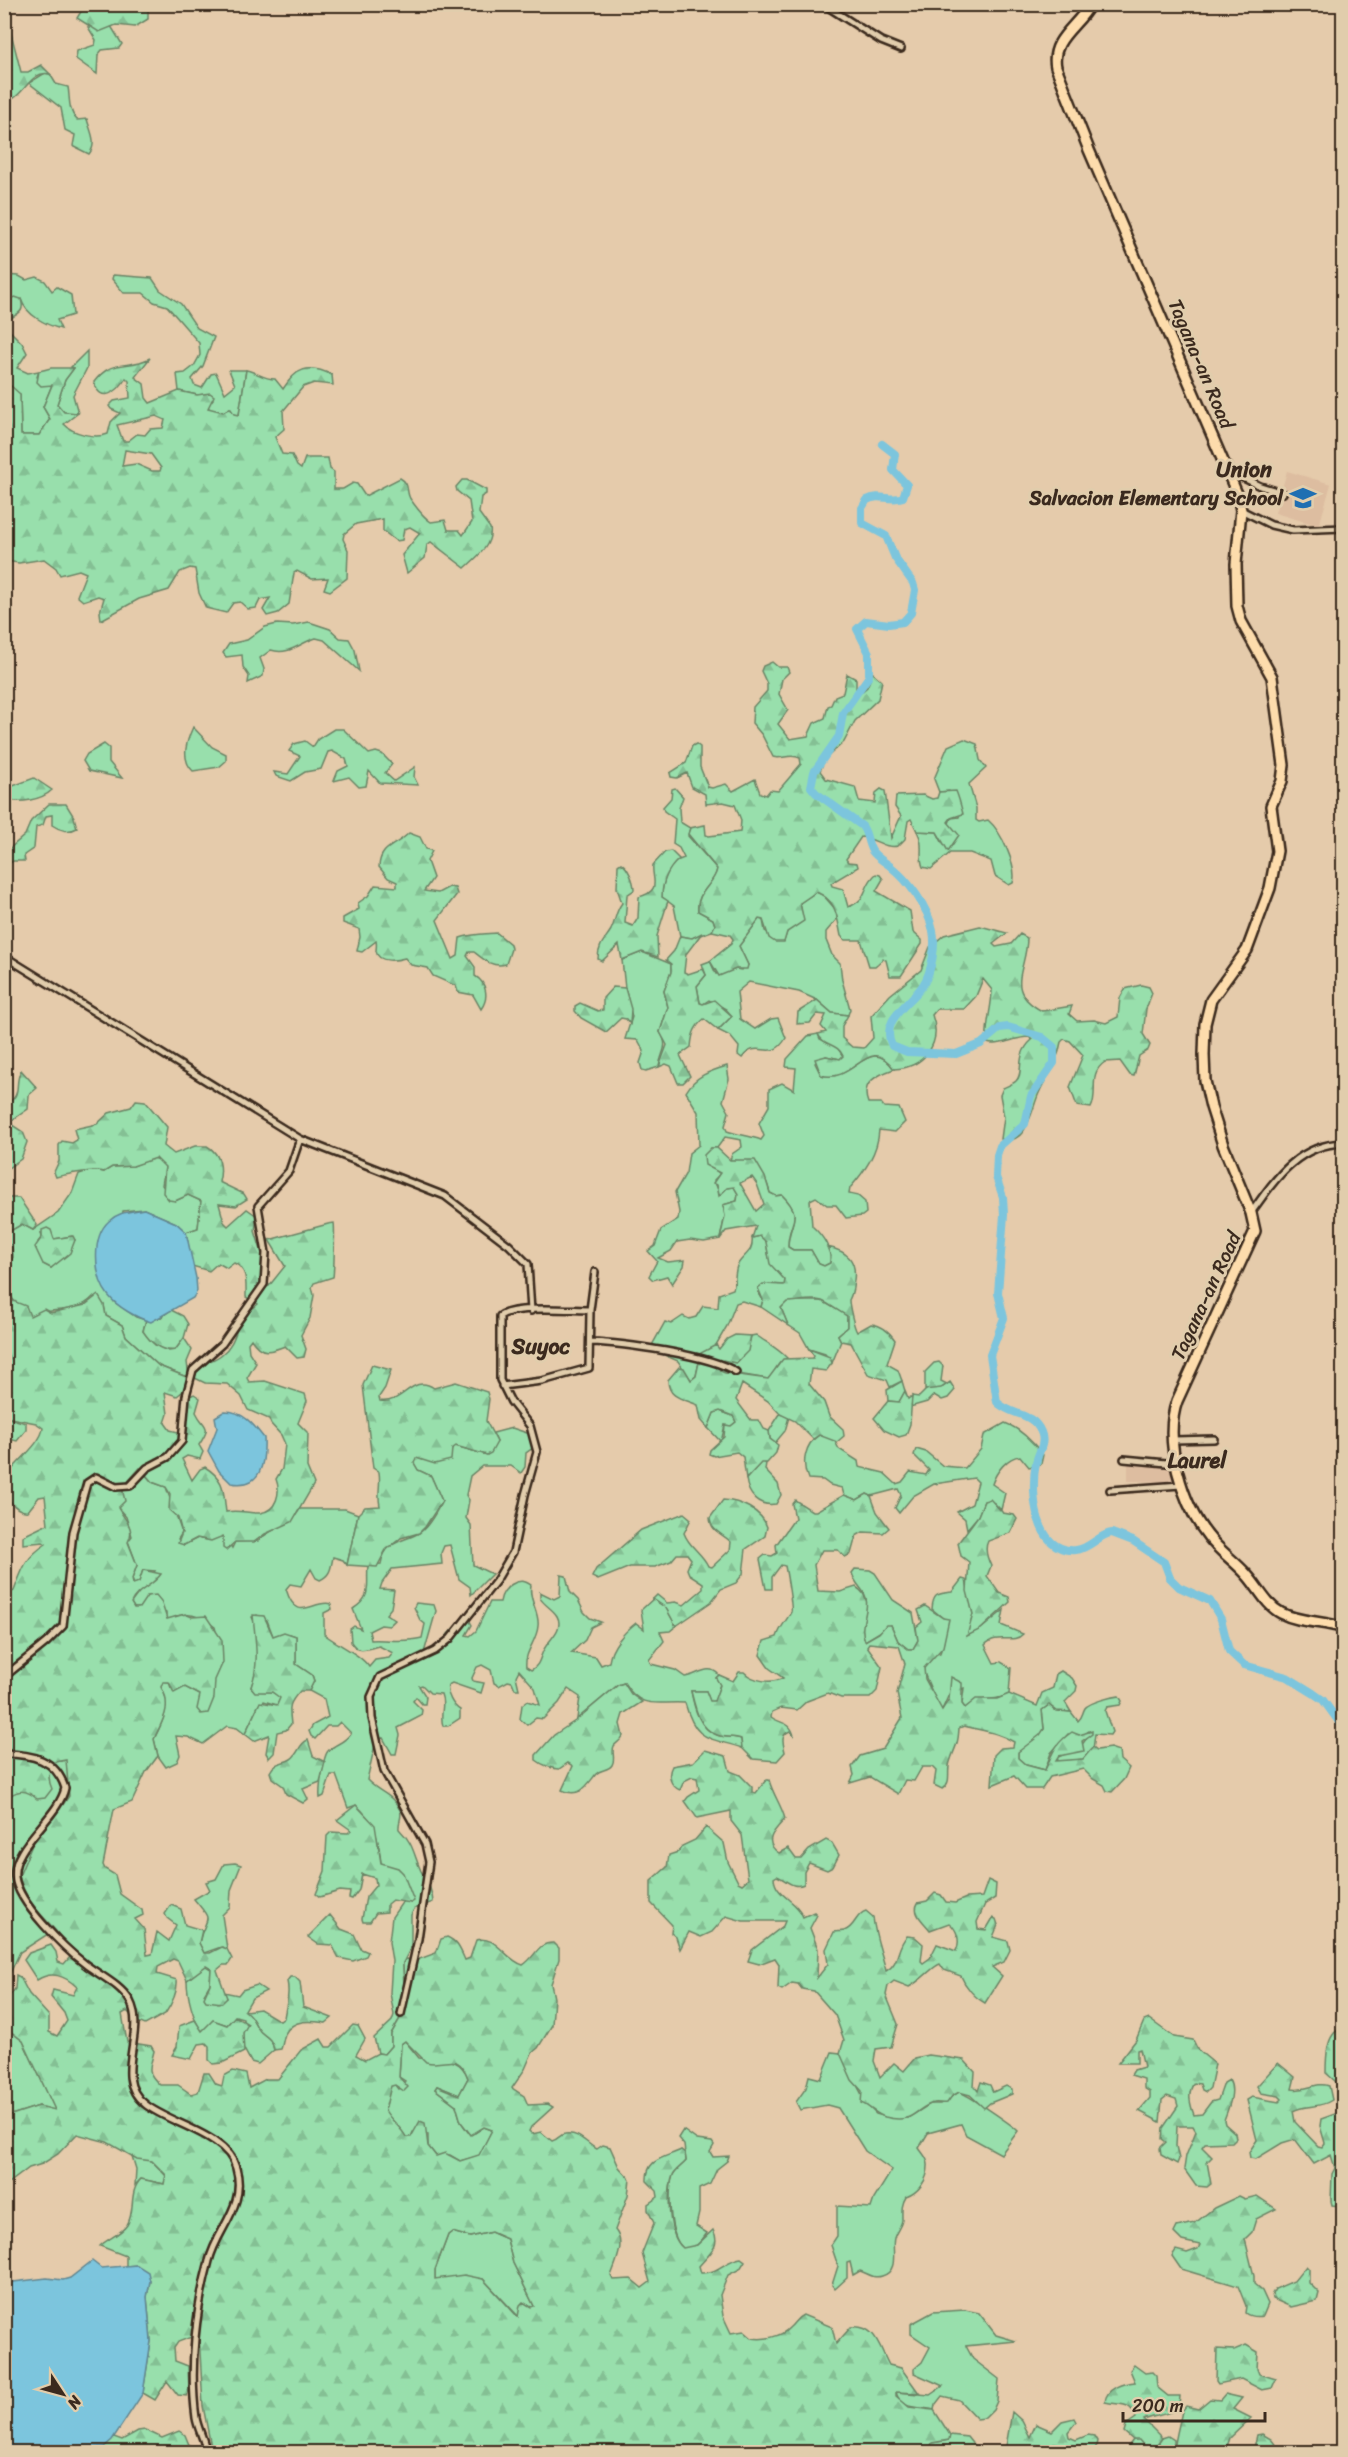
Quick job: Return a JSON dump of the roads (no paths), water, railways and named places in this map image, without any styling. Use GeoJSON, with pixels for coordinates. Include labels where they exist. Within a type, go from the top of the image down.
{"type":"FeatureCollection","features":[{"type":"Feature","properties":{"kind":"main road","name":"Tagana-an Road"},"geometry":{"type":"LineString","coordinates":[[1090,4],[1061,40],[1055,56],[1056,67],[1089,150],[1237,492],[1241,510],[1236,570],[1237,606],[1241,621],[1272,677],[1284,765],[1282,781],[1271,806],[1277,851],[1270,888],[1247,950],[1211,1000],[1205,1024],[1205,1081],[1211,1107],[1255,1229],[1253,1239],[1174,1408],[1177,1464],[1181,1485],[1192,1514],[1208,1537],[1245,1572],[1273,1608],[1287,1616],[1344,1628]]}},
{"type":"Feature","properties":{"kind":"street"},"geometry":{"type":"LineString","coordinates":[[823,4],[881,41],[901,49]]}},
{"type":"Feature","properties":{"kind":"street"},"geometry":{"type":"LineString","coordinates":[[1227,470],[1283,494]]}},
{"type":"Feature","properties":{"kind":"street"},"geometry":{"type":"LineString","coordinates":[[1241,510],[1271,525],[1293,530],[1344,528]]}},
{"type":"Feature","properties":{"kind":"street"},"geometry":{"type":"LineString","coordinates":[[4,956],[300,1139],[340,1157],[426,1188],[453,1201],[509,1245],[528,1264],[531,1311]]}},
{"type":"Feature","properties":{"kind":"street"},"geometry":{"type":"LineString","coordinates":[[4,1677],[63,1626],[73,1532],[87,1483],[96,1477],[116,1487],[130,1486],[147,1468],[168,1457],[182,1441],[186,1396],[193,1370],[222,1344],[264,1284],[266,1253],[258,1206],[289,1171],[300,1139]]}},
{"type":"Feature","properties":{"kind":"street"},"geometry":{"type":"LineString","coordinates":[[1251,1213],[1300,1155],[1325,1144],[1344,1143]]}},
{"type":"Feature","properties":{"kind":"street"},"geometry":{"type":"LineString","coordinates":[[502,1386],[542,1381],[587,1370],[590,1310],[595,1272]]}},
{"type":"Feature","properties":{"kind":"street"},"geometry":{"type":"LineString","coordinates":[[401,2014],[418,1938],[429,1862],[428,1851],[386,1778],[372,1718],[370,1697],[380,1677],[435,1651],[450,1639],[492,1587],[509,1561],[516,1544],[525,1495],[537,1452],[530,1426],[511,1402],[500,1380],[500,1316],[510,1312],[590,1310]]}},
{"type":"Feature","properties":{"kind":"street"},"geometry":{"type":"LineString","coordinates":[[590,1342],[693,1358],[736,1372]]}},
{"type":"Feature","properties":{"kind":"street"},"geometry":{"type":"LineString","coordinates":[[1174,1440],[1214,1439]]}},
{"type":"Feature","properties":{"kind":"street"},"geometry":{"type":"LineString","coordinates":[[1124,1459],[1177,1464]]}},
{"type":"Feature","properties":{"kind":"street"},"geometry":{"type":"LineString","coordinates":[[1110,1490],[1181,1485]]}},
{"type":"Feature","properties":{"kind":"street"},"geometry":{"type":"LineString","coordinates":[[4,1754],[27,1754],[46,1761],[56,1769],[65,1788],[60,1805],[28,1845],[15,1868],[16,1881],[22,1896],[82,1962],[129,1999],[135,2016],[130,2061],[134,2092],[145,2105],[206,2136],[226,2152],[236,2166],[238,2184],[234,2209],[209,2259],[195,2326],[196,2418],[206,2452]]}},
{"type":"Feature","properties":{"kind":"water"},"geometry":{"type":"Polygon","coordinates":[[[144,1209],[176,1223],[186,1232],[197,1291],[193,1298],[151,1322],[128,1312],[108,1295],[100,1278],[96,1257],[99,1237],[109,1221],[121,1214],[144,1209]]]}},
{"type":"Feature","properties":{"kind":"water"},"geometry":{"type":"Polygon","coordinates":[[[225,1411],[243,1416],[264,1438],[264,1456],[260,1472],[249,1482],[231,1483],[219,1471],[208,1451],[217,1428],[215,1417],[225,1411]]]}},
{"type":"Feature","properties":{"kind":"water"},"geometry":{"type":"Polygon","coordinates":[[[92,2261],[101,2268],[137,2265],[148,2272],[150,2281],[147,2297],[151,2341],[143,2393],[112,2440],[104,2447],[87,2448],[79,2452],[5,2452],[5,2283],[47,2278],[63,2280],[70,2278],[92,2261]]]}},
{"type":"Feature","properties":{"kind":"waterway"},"geometry":{"type":"LineString","coordinates":[[882,444],[895,454],[893,470],[907,485],[903,497],[894,499],[876,497],[867,500],[862,508],[862,523],[886,536],[895,558],[913,583],[915,590],[911,613],[903,622],[889,624],[866,621],[857,629],[869,653],[869,676],[843,713],[839,736],[814,772],[811,787],[862,826],[872,851],[911,887],[927,913],[933,931],[934,944],[929,973],[918,992],[893,1020],[889,1036],[892,1046],[907,1052],[956,1054],[981,1044],[1000,1028],[1008,1027],[1042,1037],[1054,1047],[1054,1063],[1031,1096],[1025,1124],[1000,1146],[997,1155],[996,1177],[1003,1197],[1004,1215],[998,1293],[1004,1318],[990,1355],[997,1402],[1008,1410],[1032,1420],[1041,1432],[1042,1444],[1034,1475],[1038,1518],[1044,1532],[1062,1549],[1081,1549],[1112,1533],[1133,1541],[1164,1562],[1170,1578],[1179,1587],[1210,1601],[1221,1619],[1229,1651],[1244,1665],[1287,1677],[1313,1693],[1323,1700],[1344,1729]]}},
{"type":"Feature","properties":{"kind":"place","name":"Salvacion Elementary School"},"geometry":{"type":"Point","coordinates":[1303,498]}},
{"type":"Feature","properties":{"kind":"district","name":"Union"},"geometry":{"type":"Point","coordinates":[1244,469]}},
{"type":"Feature","properties":{"kind":"district","name":"Suyoc"},"geometry":{"type":"Point","coordinates":[541,1346]}},
{"type":"Feature","properties":{"kind":"district","name":"Laurel"},"geometry":{"type":"Point","coordinates":[1197,1460]}}]}
